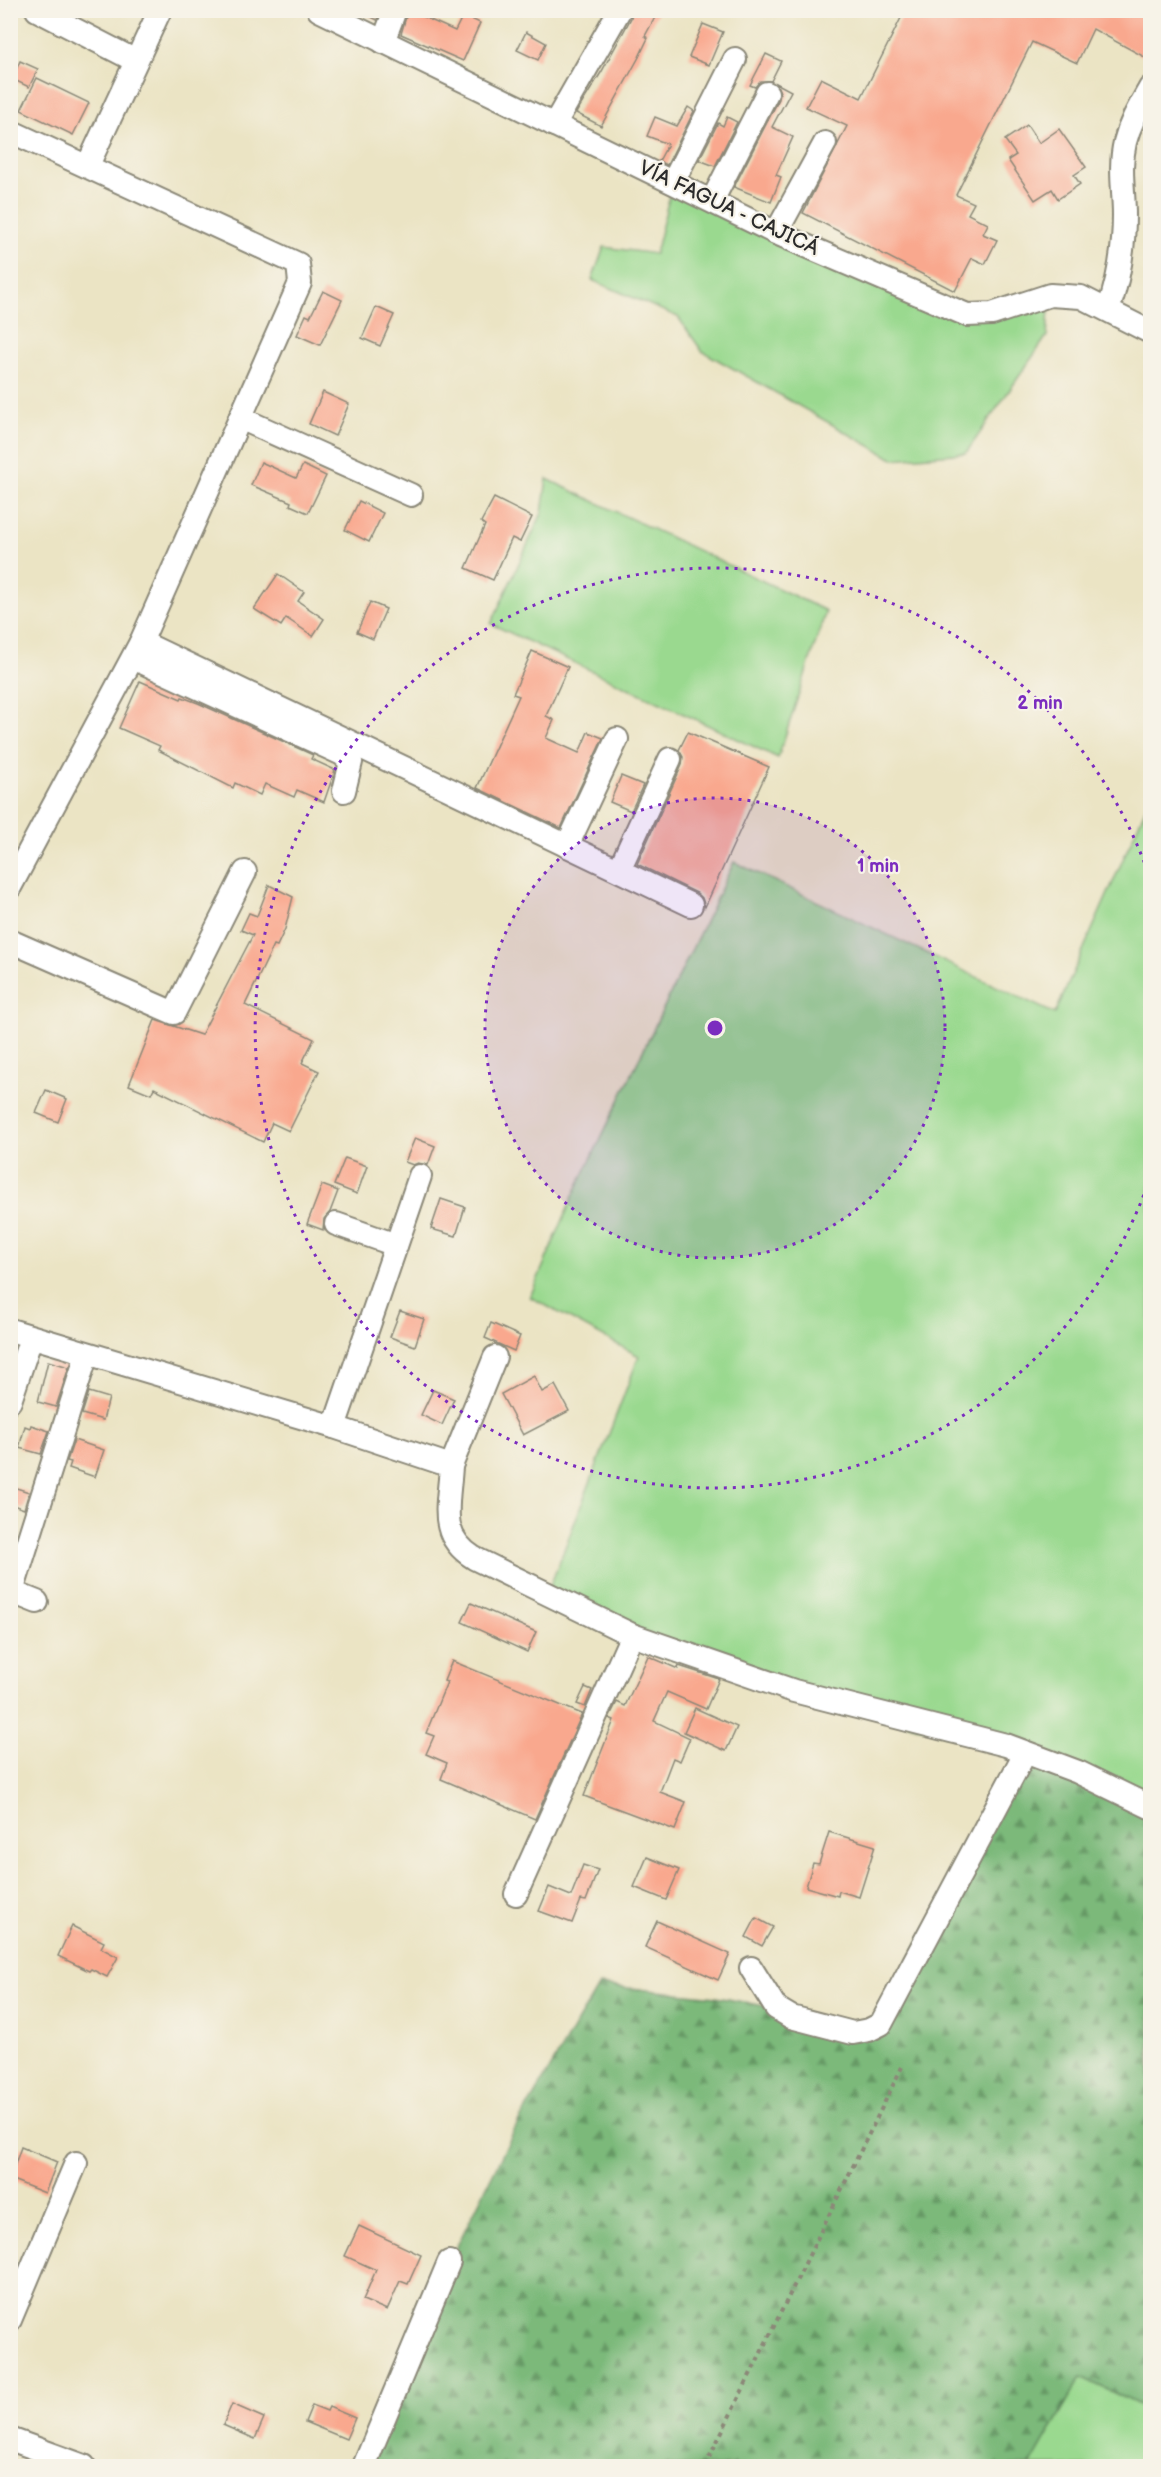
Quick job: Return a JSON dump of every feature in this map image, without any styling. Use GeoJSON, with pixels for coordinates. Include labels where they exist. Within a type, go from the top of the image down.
{"type":"FeatureCollection","features":[{"type":"Feature","properties":{"kind":"street"},"geometry":{"type":"LineString","coordinates":[[37,10],[136,61]]}},
{"type":"Feature","properties":{"kind":"street"},"geometry":{"type":"LineString","coordinates":[[88,165],[160,10]]}},
{"type":"Feature","properties":{"kind":"street","name":"VÍA FAGUA - CAJICÁ"},"geometry":{"type":"LineString","coordinates":[[319,10],[776,233],[968,315],[992,314],[1050,295],[1081,297],[1150,332]]}},
{"type":"Feature","properties":{"kind":"street"},"geometry":{"type":"LineString","coordinates":[[383,42],[395,10]]}},
{"type":"Feature","properties":{"kind":"street"},"geometry":{"type":"LineString","coordinates":[[554,125],[619,10]]}},
{"type":"Feature","properties":{"kind":"street"},"geometry":{"type":"LineString","coordinates":[[673,182],[735,59]]}},
{"type":"Feature","properties":{"kind":"street"},"geometry":{"type":"LineString","coordinates":[[1108,310],[1117,286],[1121,252],[1124,217],[1121,166],[1124,144],[1132,119],[1150,88]]}},
{"type":"Feature","properties":{"kind":"street"},"geometry":{"type":"LineString","coordinates":[[712,201],[767,93]]}},
{"type":"Feature","properties":{"kind":"street"},"geometry":{"type":"LineString","coordinates":[[10,131],[88,165],[298,264],[300,283],[137,650],[10,887]]}},
{"type":"Feature","properties":{"kind":"street"},"geometry":{"type":"LineString","coordinates":[[776,233],[825,143]]}},
{"type":"Feature","properties":{"kind":"street"},"geometry":{"type":"LineString","coordinates":[[240,418],[411,495]]}},
{"type":"Feature","properties":{"kind":"street"},"geometry":{"type":"LineString","coordinates":[[137,650],[342,754],[351,762],[344,791]]}},
{"type":"Feature","properties":{"kind":"street"},"geometry":{"type":"LineString","coordinates":[[137,650],[691,905]]}},
{"type":"Feature","properties":{"kind":"street"},"geometry":{"type":"LineString","coordinates":[[567,846],[617,740]]}},
{"type":"Feature","properties":{"kind":"street"},"geometry":{"type":"LineString","coordinates":[[619,870],[670,759]]}},
{"type":"Feature","properties":{"kind":"street"},"geometry":{"type":"LineString","coordinates":[[10,941],[174,1013],[245,872]]}},
{"type":"Feature","properties":{"kind":"street"},"geometry":{"type":"LineString","coordinates":[[334,1427],[396,1245],[419,1209],[420,1176]]}},
{"type":"Feature","properties":{"kind":"street"},"geometry":{"type":"LineString","coordinates":[[336,1224],[396,1245]]}},
{"type":"Feature","properties":{"kind":"street"},"geometry":{"type":"LineString","coordinates":[[10,1401],[21,1334],[334,1427],[451,1466]]}},
{"type":"Feature","properties":{"kind":"street"},"geometry":{"type":"LineString","coordinates":[[37,1602],[11,1595],[87,1354]]}},
{"type":"Feature","properties":{"kind":"street"},"geometry":{"type":"LineString","coordinates":[[495,1357],[451,1466],[448,1530],[459,1549],[632,1635],[794,1690],[1006,1745],[1078,1772],[1150,1807]]}},
{"type":"Feature","properties":{"kind":"street"},"geometry":{"type":"LineString","coordinates":[[516,1894],[632,1635]]}},
{"type":"Feature","properties":{"kind":"street"},"geometry":{"type":"LineString","coordinates":[[751,1968],[776,2008],[791,2017],[853,2033],[869,2030],[881,2024],[1025,1753]]}},
{"type":"Feature","properties":{"kind":"street"},"geometry":{"type":"LineString","coordinates":[[10,2320],[76,2163]]}},
{"type":"Feature","properties":{"kind":"street"},"geometry":{"type":"LineString","coordinates":[[364,2466],[449,2262]]}},
{"type":"Feature","properties":{"kind":"street"},"geometry":{"type":"LineString","coordinates":[[10,2439],[84,2466]]}},
{"type":"Feature","properties":{"kind":"path"},"geometry":{"type":"LineString","coordinates":[[705,2466],[902,2067]]}},
{"type":"Feature","properties":{"kind":"green space"},"geometry":{"type":"Polygon","coordinates":[[[673,182],[967,315],[1050,295],[1047,336],[966,453],[893,459],[702,351],[678,317],[592,280],[604,247],[655,254],[673,182]]]}},
{"type":"Feature","properties":{"kind":"green space"},"geometry":{"type":"Polygon","coordinates":[[[547,479],[826,611],[778,758],[491,624],[542,513],[547,479]]]}},
{"type":"Feature","properties":{"kind":"green space"},"geometry":{"type":"Polygon","coordinates":[[[1150,798],[1150,1792],[793,1691],[547,1594],[639,1356],[530,1297],[574,1194],[734,862],[1055,1014],[1150,798]]]}},
{"type":"Feature","properties":{"kind":"green space"},"geometry":{"type":"Polygon","coordinates":[[[1025,1753],[1078,1772],[1150,1792],[1150,2410],[1081,2377],[1030,2466],[364,2466],[449,2262],[518,2123],[599,1985],[716,1997],[776,2008],[869,2030],[1025,1753]]]}},
{"type":"Feature","properties":{"kind":"green space"},"geometry":{"type":"Polygon","coordinates":[[[1081,2377],[1150,2410],[1150,2466],[1030,2466],[1081,2377]]]}},
{"type":"Feature","properties":{"kind":"building"},"geometry":{"type":"Polygon","coordinates":[[[358,10],[380,10],[377,20],[358,10]]]}},
{"type":"Feature","properties":{"kind":"building"},"geometry":{"type":"Polygon","coordinates":[[[408,10],[455,31],[463,15],[480,23],[463,61],[401,34],[408,10]]]}},
{"type":"Feature","properties":{"kind":"building"},"geometry":{"type":"Polygon","coordinates":[[[632,10],[659,10],[645,36],[648,38],[639,57],[601,126],[576,113],[631,18],[632,10]]]}},
{"type":"Feature","properties":{"kind":"building"},"geometry":{"type":"Polygon","coordinates":[[[905,10],[1150,10],[1150,60],[1093,29],[1077,63],[1032,42],[956,195],[974,203],[968,214],[988,224],[983,234],[997,240],[985,264],[972,258],[955,291],[803,213],[847,126],[806,107],[821,78],[861,98],[905,10]]]}},
{"type":"Feature","properties":{"kind":"building"},"geometry":{"type":"Polygon","coordinates":[[[703,24],[723,32],[709,65],[689,57],[703,24]]]}},
{"type":"Feature","properties":{"kind":"building"},"geometry":{"type":"Polygon","coordinates":[[[526,32],[546,43],[538,60],[517,50],[526,32]]]}},
{"type":"Feature","properties":{"kind":"building"},"geometry":{"type":"Polygon","coordinates":[[[766,54],[781,61],[771,81],[760,81],[755,87],[750,85],[766,54]]]}},
{"type":"Feature","properties":{"kind":"building"},"geometry":{"type":"Polygon","coordinates":[[[20,61],[38,69],[29,87],[12,79],[20,61]]]}},
{"type":"Feature","properties":{"kind":"building"},"geometry":{"type":"Polygon","coordinates":[[[37,78],[89,103],[73,135],[21,110],[37,78]]]}},
{"type":"Feature","properties":{"kind":"building"},"geometry":{"type":"Polygon","coordinates":[[[776,83],[791,91],[772,127],[793,137],[776,175],[781,177],[771,202],[734,187],[779,99],[780,92],[776,83]]]}},
{"type":"Feature","properties":{"kind":"building"},"geometry":{"type":"Polygon","coordinates":[[[688,107],[694,111],[667,165],[659,161],[668,144],[647,136],[655,117],[677,126],[688,107]]]}},
{"type":"Feature","properties":{"kind":"building"},"geometry":{"type":"Polygon","coordinates":[[[727,117],[737,122],[715,166],[699,160],[718,123],[723,126],[727,117]]]}},
{"type":"Feature","properties":{"kind":"building"},"geometry":{"type":"Polygon","coordinates":[[[1027,125],[1039,143],[1059,129],[1086,167],[1074,175],[1080,184],[1058,199],[1052,189],[1035,200],[1008,160],[1016,155],[1005,140],[1027,125]]]}},
{"type":"Feature","properties":{"kind":"building"},"geometry":{"type":"Polygon","coordinates":[[[323,291],[342,300],[320,345],[297,335],[306,315],[310,317],[323,291]]]}},
{"type":"Feature","properties":{"kind":"building"},"geometry":{"type":"Polygon","coordinates":[[[376,307],[394,315],[380,346],[362,338],[376,307]]]}},
{"type":"Feature","properties":{"kind":"building"},"geometry":{"type":"Polygon","coordinates":[[[323,392],[349,404],[335,436],[309,424],[323,392]]]}},
{"type":"Feature","properties":{"kind":"building"},"geometry":{"type":"Polygon","coordinates":[[[261,462],[296,478],[303,465],[326,476],[308,513],[290,505],[291,502],[251,485],[261,462]]]}},
{"type":"Feature","properties":{"kind":"building"},"geometry":{"type":"Polygon","coordinates":[[[494,498],[532,517],[520,542],[512,538],[493,580],[466,568],[485,525],[481,522],[494,498]]]}},
{"type":"Feature","properties":{"kind":"building"},"geometry":{"type":"Polygon","coordinates":[[[359,501],[383,513],[369,542],[345,530],[359,501]]]}},
{"type":"Feature","properties":{"kind":"building"},"geometry":{"type":"Polygon","coordinates":[[[278,574],[304,592],[298,601],[324,619],[313,636],[286,618],[281,626],[254,609],[278,574]]]}},
{"type":"Feature","properties":{"kind":"building"},"geometry":{"type":"Polygon","coordinates":[[[370,602],[386,609],[373,639],[357,632],[370,602]]]}},
{"type":"Feature","properties":{"kind":"building"},"geometry":{"type":"Polygon","coordinates":[[[532,651],[568,667],[546,716],[554,720],[546,738],[579,753],[588,732],[603,738],[561,828],[477,788],[519,696],[513,694],[532,651]]]}},
{"type":"Feature","properties":{"kind":"building"},"geometry":{"type":"Polygon","coordinates":[[[140,681],[181,699],[182,697],[198,703],[313,755],[311,759],[335,770],[324,802],[297,790],[294,797],[265,784],[260,795],[235,783],[233,788],[158,750],[160,746],[119,728],[140,681]]]}},
{"type":"Feature","properties":{"kind":"building"},"geometry":{"type":"Polygon","coordinates":[[[688,732],[769,767],[705,907],[702,898],[697,893],[637,864],[682,765],[683,757],[679,750],[688,732]]]}},
{"type":"Feature","properties":{"kind":"building"},"geometry":{"type":"Polygon","coordinates":[[[621,776],[643,785],[631,811],[610,802],[621,776]]]}},
{"type":"Feature","properties":{"kind":"building"},"geometry":{"type":"Polygon","coordinates":[[[269,885],[293,897],[285,929],[277,946],[274,945],[245,1005],[314,1039],[302,1063],[319,1071],[289,1131],[272,1123],[263,1142],[154,1088],[151,1094],[129,1085],[155,1020],[201,1035],[253,935],[241,930],[249,913],[257,916],[269,885]]]}},
{"type":"Feature","properties":{"kind":"building"},"geometry":{"type":"Polygon","coordinates":[[[46,1090],[67,1099],[58,1122],[36,1113],[46,1090]]]}},
{"type":"Feature","properties":{"kind":"building"},"geometry":{"type":"Polygon","coordinates":[[[415,1138],[435,1146],[428,1165],[418,1163],[413,1165],[405,1162],[415,1138]]]}},
{"type":"Feature","properties":{"kind":"building"},"geometry":{"type":"Polygon","coordinates":[[[345,1158],[367,1166],[357,1194],[334,1185],[345,1158]]]}},
{"type":"Feature","properties":{"kind":"building"},"geometry":{"type":"Polygon","coordinates":[[[322,1185],[338,1191],[330,1212],[324,1219],[323,1230],[307,1224],[322,1185]]]}},
{"type":"Feature","properties":{"kind":"building"},"geometry":{"type":"Polygon","coordinates":[[[441,1199],[465,1207],[456,1236],[431,1229],[441,1199]]]}},
{"type":"Feature","properties":{"kind":"building"},"geometry":{"type":"Polygon","coordinates":[[[400,1311],[424,1319],[415,1346],[390,1337],[400,1311]]]}},
{"type":"Feature","properties":{"kind":"building"},"geometry":{"type":"Polygon","coordinates":[[[491,1323],[520,1336],[514,1351],[485,1338],[491,1323]]]}},
{"type":"Feature","properties":{"kind":"building"},"geometry":{"type":"Polygon","coordinates":[[[48,1361],[69,1367],[56,1407],[38,1402],[48,1361]]]}},
{"type":"Feature","properties":{"kind":"building"},"geometry":{"type":"Polygon","coordinates":[[[534,1376],[542,1392],[555,1385],[569,1411],[523,1435],[501,1394],[534,1376]]]}},
{"type":"Feature","properties":{"kind":"building"},"geometry":{"type":"Polygon","coordinates":[[[433,1390],[454,1399],[442,1425],[421,1415],[433,1390]]]}},
{"type":"Feature","properties":{"kind":"building"},"geometry":{"type":"Polygon","coordinates":[[[89,1392],[109,1398],[103,1420],[82,1414],[89,1392]]]}},
{"type":"Feature","properties":{"kind":"building"},"geometry":{"type":"Polygon","coordinates":[[[31,1425],[49,1431],[41,1454],[19,1448],[25,1426],[30,1428],[31,1425]]]}},
{"type":"Feature","properties":{"kind":"building"},"geometry":{"type":"Polygon","coordinates":[[[74,1440],[104,1450],[95,1477],[69,1468],[71,1462],[67,1461],[74,1440]]]}},
{"type":"Feature","properties":{"kind":"building"},"geometry":{"type":"Polygon","coordinates":[[[10,1486],[29,1492],[24,1509],[10,1504],[10,1486]]]}},
{"type":"Feature","properties":{"kind":"building"},"geometry":{"type":"Polygon","coordinates":[[[471,1603],[536,1632],[527,1652],[462,1622],[471,1603]]]}},
{"type":"Feature","properties":{"kind":"building"},"geometry":{"type":"Polygon","coordinates":[[[648,1656],[678,1669],[679,1666],[719,1679],[706,1709],[667,1692],[654,1721],[690,1738],[680,1761],[673,1758],[660,1792],[686,1802],[675,1830],[584,1796],[614,1720],[609,1718],[617,1702],[625,1706],[648,1656]]]}},
{"type":"Feature","properties":{"kind":"building"},"geometry":{"type":"Polygon","coordinates":[[[452,1661],[582,1714],[535,1819],[441,1779],[447,1763],[426,1754],[434,1736],[426,1733],[447,1682],[444,1681],[452,1661]]]}},
{"type":"Feature","properties":{"kind":"building"},"geometry":{"type":"Polygon","coordinates":[[[585,1687],[592,1690],[585,1707],[577,1704],[585,1687]]]}},
{"type":"Feature","properties":{"kind":"building"},"geometry":{"type":"Polygon","coordinates":[[[695,1708],[737,1727],[726,1751],[684,1732],[695,1708]]]}},
{"type":"Feature","properties":{"kind":"building"},"geometry":{"type":"Polygon","coordinates":[[[829,1832],[875,1846],[859,1897],[839,1891],[838,1896],[806,1887],[813,1863],[819,1864],[829,1832]]]}},
{"type":"Feature","properties":{"kind":"building"},"geometry":{"type":"Polygon","coordinates":[[[647,1857],[679,1870],[666,1900],[634,1887],[647,1857]]]}},
{"type":"Feature","properties":{"kind":"building"},"geometry":{"type":"Polygon","coordinates":[[[583,1865],[598,1870],[586,1901],[581,1900],[572,1923],[539,1911],[549,1887],[571,1896],[583,1865]]]}},
{"type":"Feature","properties":{"kind":"building"},"geometry":{"type":"Polygon","coordinates":[[[756,1918],[773,1927],[762,1946],[746,1937],[756,1918]]]}},
{"type":"Feature","properties":{"kind":"building"},"geometry":{"type":"Polygon","coordinates":[[[657,1921],[730,1954],[718,1980],[645,1947],[657,1921]]]}},
{"type":"Feature","properties":{"kind":"building"},"geometry":{"type":"Polygon","coordinates":[[[72,1926],[104,1942],[101,1948],[118,1957],[107,1977],[58,1956],[72,1926]]]}},
{"type":"Feature","properties":{"kind":"building"},"geometry":{"type":"Polygon","coordinates":[[[21,2147],[57,2162],[45,2193],[10,2179],[21,2147]]]}},
{"type":"Feature","properties":{"kind":"building"},"geometry":{"type":"Polygon","coordinates":[[[359,2226],[421,2255],[408,2284],[400,2281],[387,2310],[363,2300],[376,2270],[345,2256],[359,2226]]]}},
{"type":"Feature","properties":{"kind":"building"},"geometry":{"type":"Polygon","coordinates":[[[232,2404],[264,2418],[255,2439],[223,2425],[232,2404]]]}},
{"type":"Feature","properties":{"kind":"building"},"geometry":{"type":"Polygon","coordinates":[[[312,2405],[327,2411],[329,2407],[355,2418],[346,2439],[305,2422],[312,2405]]]}}]}
